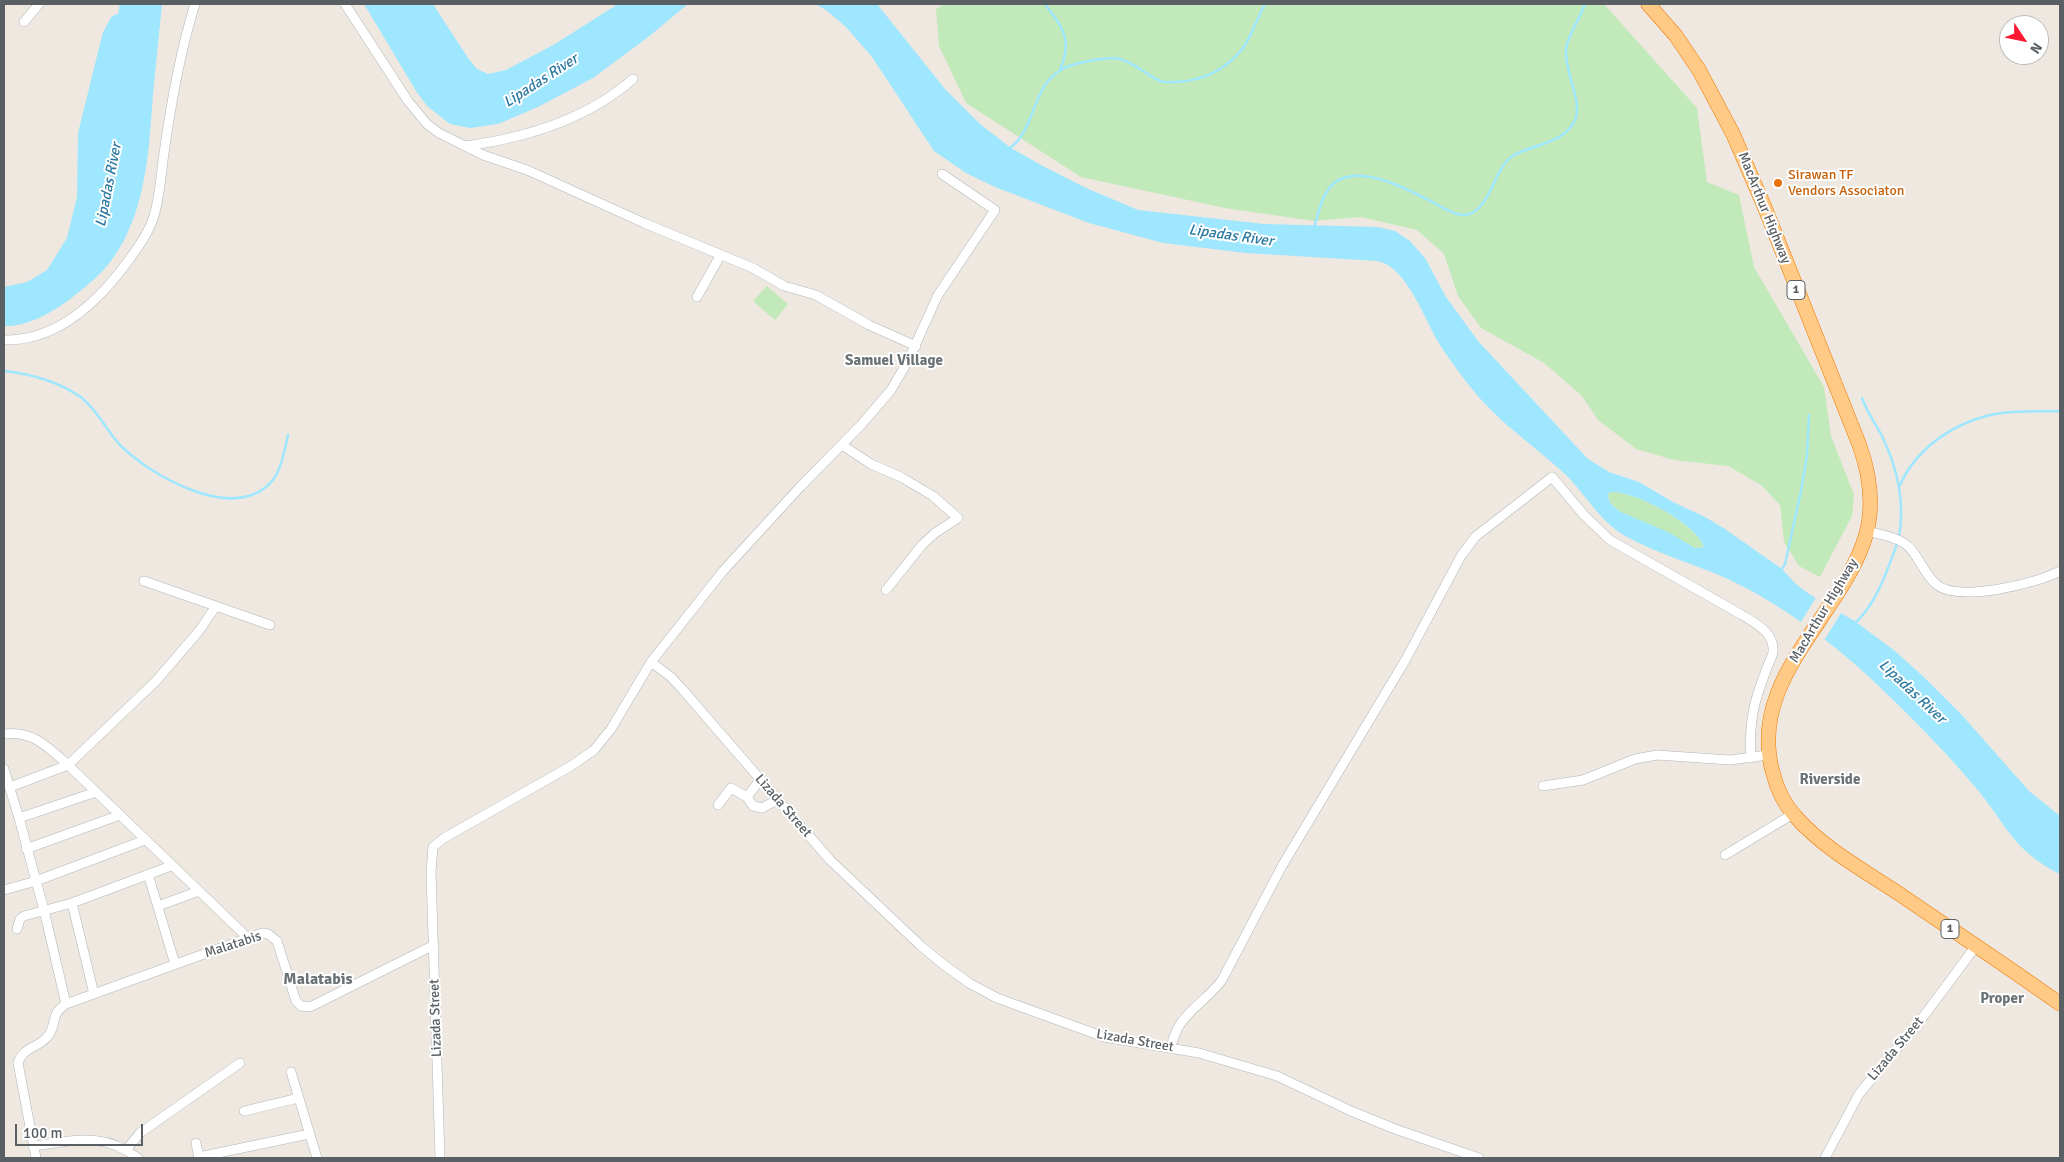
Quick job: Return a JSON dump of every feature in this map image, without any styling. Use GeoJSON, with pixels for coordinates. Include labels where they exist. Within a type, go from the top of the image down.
{"type":"FeatureCollection","features":[{"type":"Feature","properties":{"kind":"highway","name":"MacArthur Highway"},"geometry":{"type":"LineString","coordinates":[[1648,4],[1676,36],[1699,70],[1734,134],[1866,463],[1870,501],[1867,531],[1855,561],[1793,662],[1774,699],[1769,717],[1768,755],[1775,782],[1782,799],[1803,825],[1839,855],[2060,1004]]}},
{"type":"Feature","properties":{"kind":"street"},"geometry":{"type":"LineString","coordinates":[[24,22],[39,4]]}},
{"type":"Feature","properties":{"kind":"street"},"geometry":{"type":"LineString","coordinates":[[4,340],[19,340],[49,330],[73,319],[95,301],[114,280],[146,234],[154,216],[175,88],[195,4]]}},
{"type":"Feature","properties":{"kind":"street"},"geometry":{"type":"LineString","coordinates":[[345,4],[408,101],[427,124],[439,133],[491,158],[527,170],[720,256],[753,268],[791,288],[816,295],[869,325],[916,346]]}},
{"type":"Feature","properties":{"kind":"street"},"geometry":{"type":"LineString","coordinates":[[464,146],[528,134],[568,120],[594,108],[614,95],[633,79]]}},
{"type":"Feature","properties":{"kind":"street"},"geometry":{"type":"LineString","coordinates":[[651,662],[723,571],[801,486],[842,445],[891,390],[916,346],[938,295],[995,210],[942,174]]}},
{"type":"Feature","properties":{"kind":"street"},"geometry":{"type":"LineString","coordinates":[[697,297],[720,256]]}},
{"type":"Feature","properties":{"kind":"street"},"geometry":{"type":"LineString","coordinates":[[842,445],[871,464],[902,477],[933,496],[958,518],[935,533],[922,545],[886,590]]}},
{"type":"Feature","properties":{"kind":"street"},"geometry":{"type":"LineString","coordinates":[[1170,1048],[1180,1025],[1213,992],[1222,980],[1282,866],[1406,659],[1461,556],[1479,533],[1552,477],[1584,515],[1610,540],[1757,624],[1772,638],[1774,645],[1773,653],[1752,711],[1749,735],[1751,758]]}},
{"type":"Feature","properties":{"kind":"street"},"geometry":{"type":"LineString","coordinates":[[1867,531],[1903,542],[1909,547],[1929,577],[1937,585],[1950,591],[1975,592],[2025,584],[2047,578],[2060,571]]}},
{"type":"Feature","properties":{"kind":"street"},"geometry":{"type":"LineString","coordinates":[[144,581],[270,625]]}},
{"type":"Feature","properties":{"kind":"street"},"geometry":{"type":"LineString","coordinates":[[10,787],[68,765],[162,675],[199,631],[216,606]]}},
{"type":"Feature","properties":{"kind":"street","name":"Lizada Street"},"geometry":{"type":"LineString","coordinates":[[440,1158],[431,852],[436,844],[571,766],[594,750],[611,729],[651,662],[671,677],[683,690],[830,860],[921,946],[944,966],[970,983],[997,998],[1104,1038],[1199,1053],[1277,1076],[1351,1112],[1479,1158]]}},
{"type":"Feature","properties":{"kind":"street"},"geometry":{"type":"LineString","coordinates":[[4,734],[14,732],[33,736],[68,765],[248,938]]}},
{"type":"Feature","properties":{"kind":"street"},"geometry":{"type":"LineString","coordinates":[[1543,786],[1583,780],[1635,759],[1657,755],[1730,760],[1768,755]]}},
{"type":"Feature","properties":{"kind":"street"},"geometry":{"type":"LineString","coordinates":[[4,769],[44,910],[66,1004],[54,1016],[52,1030],[47,1037],[26,1050],[18,1063],[36,1158]]}},
{"type":"Feature","properties":{"kind":"street"},"geometry":{"type":"LineString","coordinates":[[747,797],[760,780]]}},
{"type":"Feature","properties":{"kind":"street"},"geometry":{"type":"LineString","coordinates":[[718,805],[730,788],[747,797],[753,806],[762,808],[777,800]]}},
{"type":"Feature","properties":{"kind":"street"},"geometry":{"type":"LineString","coordinates":[[19,818],[96,792]]}},
{"type":"Feature","properties":{"kind":"street"},"geometry":{"type":"LineString","coordinates":[[1725,855],[1793,814]]}},
{"type":"Feature","properties":{"kind":"street"},"geometry":{"type":"LineString","coordinates":[[26,848],[120,815]]}},
{"type":"Feature","properties":{"kind":"street"},"geometry":{"type":"LineString","coordinates":[[4,890],[36,881],[145,840]]}},
{"type":"Feature","properties":{"kind":"street"},"geometry":{"type":"LineString","coordinates":[[17,929],[20,918],[72,903],[172,866]]}},
{"type":"Feature","properties":{"kind":"street"},"geometry":{"type":"LineString","coordinates":[[148,874],[175,964]]}},
{"type":"Feature","properties":{"kind":"street"},"geometry":{"type":"LineString","coordinates":[[158,906],[198,891]]}},
{"type":"Feature","properties":{"kind":"street"},"geometry":{"type":"LineString","coordinates":[[72,903],[94,994]]}},
{"type":"Feature","properties":{"kind":"street","name":"Malatabis"},"geometry":{"type":"LineString","coordinates":[[66,1004],[262,933],[268,934],[277,941],[296,1001],[304,1008],[310,1007],[434,945]]}},
{"type":"Feature","properties":{"kind":"street","name":"Lizada Street"},"geometry":{"type":"LineString","coordinates":[[1825,1158],[1859,1094],[1923,1017],[1976,946]]}},
{"type":"Feature","properties":{"kind":"street"},"geometry":{"type":"LineString","coordinates":[[126,1150],[140,1133],[240,1063]]}},
{"type":"Feature","properties":{"kind":"street"},"geometry":{"type":"LineString","coordinates":[[290,1072],[317,1158]]}},
{"type":"Feature","properties":{"kind":"street"},"geometry":{"type":"LineString","coordinates":[[244,1111],[298,1098]]}},
{"type":"Feature","properties":{"kind":"street"},"geometry":{"type":"LineString","coordinates":[[196,1143],[199,1158],[308,1134]]}},
{"type":"Feature","properties":{"kind":"street"},"geometry":{"type":"LineString","coordinates":[[33,1146],[86,1139],[105,1140],[138,1158]]}},
{"type":"Feature","properties":{"kind":"green space"},"geometry":{"type":"Polygon","coordinates":[[[944,4],[1604,4],[1697,108],[1707,182],[1739,195],[1754,267],[1824,387],[1831,436],[1854,495],[1852,516],[1820,577],[1799,566],[1784,542],[1780,505],[1761,485],[1728,466],[1674,460],[1636,449],[1598,420],[1582,396],[1544,363],[1481,328],[1458,296],[1444,254],[1417,230],[1361,217],[1314,221],[1225,208],[1081,177],[966,103],[939,46],[936,9],[944,4]]]}},
{"type":"Feature","properties":{"kind":"green space"},"geometry":{"type":"Polygon","coordinates":[[[767,286],[788,304],[775,320],[753,301],[767,286]]]}},
{"type":"Feature","properties":{"kind":"green space"},"geometry":{"type":"Polygon","coordinates":[[[1611,492],[1635,497],[1664,510],[1699,538],[1704,547],[1695,548],[1621,512],[1609,500],[1608,494],[1611,492]]]}},
{"type":"Feature","properties":{"kind":"water","name":"Lipadas River"},"geometry":{"type":"Polygon","coordinates":[[[120,4],[162,4],[150,138],[144,181],[132,223],[123,243],[111,261],[80,291],[62,305],[30,322],[4,326],[4,287],[27,282],[47,270],[67,238],[77,197],[78,133],[103,32],[112,16],[118,14],[120,4]]]}},
{"type":"Feature","properties":{"kind":"water","name":"Lipadas River"},"geometry":{"type":"Polygon","coordinates":[[[364,4],[433,4],[468,58],[477,69],[488,74],[506,70],[555,44],[618,4],[688,4],[647,38],[593,78],[538,107],[498,124],[470,128],[450,124],[427,106],[364,4]]]}},
{"type":"Feature","properties":{"kind":"water","name":"Lipadas River"},"geometry":{"type":"Polygon","coordinates":[[[815,4],[877,4],[945,89],[980,124],[1011,148],[1041,165],[1084,187],[1138,210],[1264,224],[1378,227],[1395,231],[1410,241],[1425,258],[1446,297],[1478,341],[1588,459],[1609,472],[1639,482],[1725,529],[1782,569],[1809,594],[1856,622],[1895,651],[1927,680],[1961,714],[2029,791],[2060,816],[2060,874],[2031,856],[2012,836],[1987,801],[1935,742],[1858,667],[1822,637],[1763,597],[1728,579],[1639,543],[1608,524],[1567,476],[1492,411],[1478,396],[1440,345],[1406,283],[1388,265],[1377,261],[1246,253],[1163,243],[1089,223],[995,187],[966,173],[934,151],[872,57],[846,27],[826,10],[815,4]],[[1611,492],[1608,494],[1610,502],[1621,512],[1668,532],[1695,548],[1704,547],[1699,538],[1678,519],[1649,503],[1622,493],[1611,492]]]}},
{"type":"Feature","properties":{"kind":"pier"},"geometry":{"type":"Polygon","coordinates":[[[1817,596],[1843,610],[1823,642],[1799,625],[1817,596]]]}},
{"type":"Feature","properties":{"kind":"waterway"},"geometry":{"type":"LineString","coordinates":[[1045,4],[1057,20],[1066,42],[1066,50],[1060,70]]}},
{"type":"Feature","properties":{"kind":"waterway"},"geometry":{"type":"LineString","coordinates":[[1010,148],[1025,130],[1044,87],[1051,77],[1066,67],[1099,59],[1114,58],[1131,63],[1163,82],[1195,80],[1221,69],[1236,56],[1249,38],[1265,4]]}},
{"type":"Feature","properties":{"kind":"waterway"},"geometry":{"type":"LineString","coordinates":[[1314,228],[1321,204],[1330,187],[1345,178],[1358,176],[1385,181],[1457,214],[1465,215],[1474,212],[1481,206],[1507,161],[1522,151],[1564,134],[1575,120],[1577,104],[1566,58],[1566,49],[1569,38],[1585,4]]}},
{"type":"Feature","properties":{"kind":"waterway"},"geometry":{"type":"LineString","coordinates":[[4,371],[44,379],[73,392],[88,403],[115,439],[133,457],[169,480],[211,496],[231,498],[250,496],[266,487],[275,477],[278,470],[288,435]]}},
{"type":"Feature","properties":{"kind":"waterway"},"geometry":{"type":"LineString","coordinates":[[1862,398],[1882,436],[1896,473],[1901,511],[1899,537]]}},
{"type":"Feature","properties":{"kind":"waterway"},"geometry":{"type":"LineString","coordinates":[[1899,487],[1915,460],[1926,449],[1951,430],[1965,423],[1995,414],[2060,411]]}},
{"type":"Feature","properties":{"kind":"waterway"},"geometry":{"type":"LineString","coordinates":[[1780,572],[1785,564],[1801,491],[1807,455],[1809,415]]}},
{"type":"Feature","properties":{"kind":"waterway"},"geometry":{"type":"LineString","coordinates":[[1854,624],[1875,597],[1897,544]]}},
{"type":"Feature","properties":{"kind":"place","name":"Sirawan TF Vendors Associaton"},"geometry":{"type":"Point","coordinates":[1778,183]}},
{"type":"Feature","properties":{"kind":"district","name":"Samuel Village"},"geometry":{"type":"Point","coordinates":[894,361]}},
{"type":"Feature","properties":{"kind":"district","name":"Riverside"},"geometry":{"type":"Point","coordinates":[1830,780]}},
{"type":"Feature","properties":{"kind":"district","name":"Malatabis"},"geometry":{"type":"Point","coordinates":[318,980]}},
{"type":"Feature","properties":{"kind":"district","name":"Proper"},"geometry":{"type":"Point","coordinates":[2002,999]}}]}
